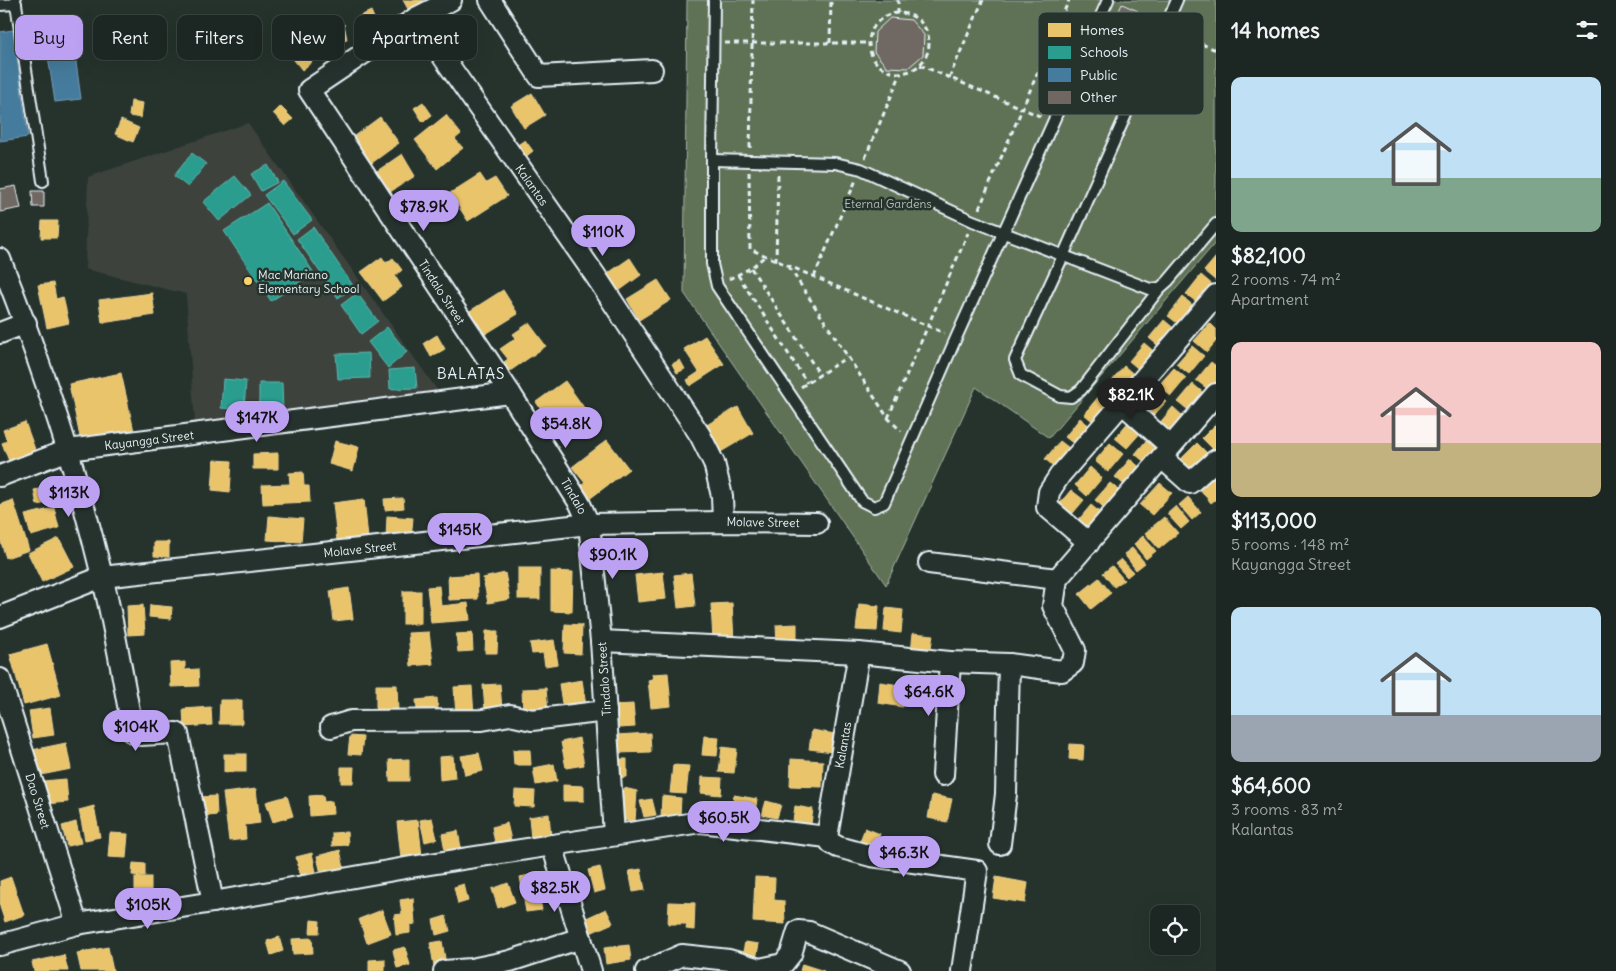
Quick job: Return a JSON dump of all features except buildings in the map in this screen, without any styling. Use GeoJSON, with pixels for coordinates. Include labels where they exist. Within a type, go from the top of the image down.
{"type":"FeatureCollection","features":[{"type":"Feature","properties":{"kind":"street"},"geometry":{"type":"LineString","coordinates":[[422,15],[451,0]]}},
{"type":"Feature","properties":{"kind":"street"},"geometry":{"type":"LineString","coordinates":[[490,0],[539,76],[652,70]]}},
{"type":"Feature","properties":{"kind":"street","name":"Tindalo Street"},"geometry":{"type":"LineString","coordinates":[[354,60],[309,90],[510,393]]}},
{"type":"Feature","properties":{"kind":"street","name":"Kalantas"},"geometry":{"type":"LineString","coordinates":[[445,60],[595,275],[700,435],[714,463],[722,496],[723,522]]}},
{"type":"Feature","properties":{"kind":"street"},"geometry":{"type":"LineString","coordinates":[[0,258],[26,323],[68,450],[102,577],[134,732],[140,735],[176,732],[178,734],[213,902]]}},
{"type":"Feature","properties":{"kind":"street"},"geometry":{"type":"LineString","coordinates":[[1089,543],[1047,506],[1049,492],[1060,475],[1216,295]]}},
{"type":"Feature","properties":{"kind":"street"},"geometry":{"type":"LineString","coordinates":[[0,333],[26,323]]}},
{"type":"Feature","properties":{"kind":"street","name":"Kayangga Street"},"geometry":{"type":"LineString","coordinates":[[0,476],[68,450],[510,393]]}},
{"type":"Feature","properties":{"kind":"street","name":"Tindalo"},"geometry":{"type":"LineString","coordinates":[[510,393],[580,504],[589,524]]}},
{"type":"Feature","properties":{"kind":"street"},"geometry":{"type":"LineString","coordinates":[[601,641],[859,653],[950,662],[1009,664],[1062,671],[1073,662],[1076,650],[1053,606],[1057,579],[1216,394]]}},
{"type":"Feature","properties":{"kind":"street"},"geometry":{"type":"LineString","coordinates":[[1122,403],[1166,452],[1190,483],[1216,460]]}},
{"type":"Feature","properties":{"kind":"street","name":"Molave Street"},"geometry":{"type":"LineString","coordinates":[[0,617],[102,577],[589,524],[817,523]]}},
{"type":"Feature","properties":{"kind":"street","name":"Tindalo Street"},"geometry":{"type":"LineString","coordinates":[[589,524],[601,641],[614,835]]}},
{"type":"Feature","properties":{"kind":"street"},"geometry":{"type":"LineString","coordinates":[[929,564],[1057,579]]}},
{"type":"Feature","properties":{"kind":"street","name":"Kalantas"},"geometry":{"type":"LineString","coordinates":[[827,837],[859,653]]}},
{"type":"Feature","properties":{"kind":"street"},"geometry":{"type":"LineString","coordinates":[[943,775],[950,662]]}},
{"type":"Feature","properties":{"kind":"street"},"geometry":{"type":"LineString","coordinates":[[1000,844],[1006,794],[1009,664]]}},
{"type":"Feature","properties":{"kind":"street","name":"Dao Street"},"geometry":{"type":"LineString","coordinates":[[0,679],[77,924]]}},
{"type":"Feature","properties":{"kind":"street"},"geometry":{"type":"LineString","coordinates":[[331,727],[351,721],[482,720],[510,715],[532,720],[606,712]]}},
{"type":"Feature","properties":{"kind":"street"},"geometry":{"type":"LineString","coordinates":[[0,945],[77,924],[213,902],[412,866],[701,822],[827,837],[831,843],[838,847],[871,856],[977,870],[962,971]]}},
{"type":"Feature","properties":{"kind":"street"},"geometry":{"type":"LineString","coordinates":[[552,845],[591,971]]}},
{"type":"Feature","properties":{"kind":"street"},"geometry":{"type":"LineString","coordinates":[[650,970],[682,955],[729,960],[760,969],[783,964],[792,954],[798,931],[809,932],[900,971]]}},
{"type":"Feature","properties":{"kind":"street"},"geometry":{"type":"LineString","coordinates":[[444,971],[471,969],[510,961],[581,938]]}},
{"type":"Feature","properties":{"kind":"lane"},"geometry":{"type":"LineString","coordinates":[[714,0],[712,264],[717,286],[862,501],[874,507],[884,503],[1057,115]]}},
{"type":"Feature","properties":{"kind":"lane"},"geometry":{"type":"LineString","coordinates":[[1103,12],[1108,0]]}},
{"type":"Feature","properties":{"kind":"lane"},"geometry":{"type":"LineString","coordinates":[[1173,12],[1178,0]]}},
{"type":"Feature","properties":{"kind":"lane"},"geometry":{"type":"LineString","coordinates":[[0,5],[15,2],[43,181]]}},
{"type":"Feature","properties":{"kind":"lane"},"geometry":{"type":"LineString","coordinates":[[1127,115],[1015,360],[1021,375],[1060,396],[1071,397],[1081,390],[1160,288],[1216,224]]}},
{"type":"Feature","properties":{"kind":"lane"},"geometry":{"type":"LineString","coordinates":[[712,160],[835,163],[861,169],[1004,234],[1150,289],[1160,288]]}},
{"type":"Feature","properties":{"kind":"path"},"geometry":{"type":"LineString","coordinates":[[753,0],[749,161],[750,249],[956,338]]}},
{"type":"Feature","properties":{"kind":"path"},"geometry":{"type":"LineString","coordinates":[[830,43],[831,0]]}},
{"type":"Feature","properties":{"kind":"path"},"geometry":{"type":"LineString","coordinates":[[898,0],[898,13]]}},
{"type":"Feature","properties":{"kind":"path"},"geometry":{"type":"LineString","coordinates":[[949,78],[983,0]]}},
{"type":"Feature","properties":{"kind":"path"},"geometry":{"type":"LineString","coordinates":[[898,13],[916,18],[928,32],[929,50],[920,66],[911,71],[901,73],[885,70],[873,59],[869,43],[873,28],[878,22],[884,17],[898,13]]}},
{"type":"Feature","properties":{"kind":"path"},"geometry":{"type":"LineString","coordinates":[[714,43],[869,43]]}},
{"type":"Feature","properties":{"kind":"path"},"geometry":{"type":"LineString","coordinates":[[1204,45],[1216,50]]}},
{"type":"Feature","properties":{"kind":"path"},"geometry":{"type":"LineString","coordinates":[[920,66],[1054,122]]}},
{"type":"Feature","properties":{"kind":"path"},"geometry":{"type":"LineString","coordinates":[[776,261],[778,162]]}},
{"type":"Feature","properties":{"kind":"path"},"geometry":{"type":"LineString","coordinates":[[717,286],[751,268],[765,256]]}},
{"type":"Feature","properties":{"kind":"path"},"geometry":{"type":"LineString","coordinates":[[788,266],[888,418],[912,442]]}},
{"type":"Feature","properties":{"kind":"path"},"geometry":{"type":"LineString","coordinates":[[751,268],[820,375]]}},
{"type":"Feature","properties":{"kind":"path"},"geometry":{"type":"LineString","coordinates":[[738,275],[807,383]]}},
{"type":"Feature","properties":{"kind":"path"},"geometry":{"type":"LineString","coordinates":[[790,394],[847,357]]}},
{"type":"Feature","properties":{"kind":"shaded area","name":"Mac Mariano Elementary School"},"geometry":{"type":"Polygon","coordinates":[[[248,123],[440,394],[195,423],[186,294],[85,269],[88,177],[248,123]]]}},
{"type":"Feature","properties":{"kind":"green space","name":"Eternal Gardens"},"geometry":{"type":"Polygon","coordinates":[[[687,0],[1216,0],[1216,242],[1049,438],[976,387],[886,585],[684,293],[687,0]]]}},
{"type":"Feature","properties":{"kind":"place","name":"Mac Mariano Elementary School"},"geometry":{"type":"Point","coordinates":[248,281]}},
{"type":"Feature","properties":{"kind":"district","name":"BALATAS"},"geometry":{"type":"Point","coordinates":[471,373]}}]}
